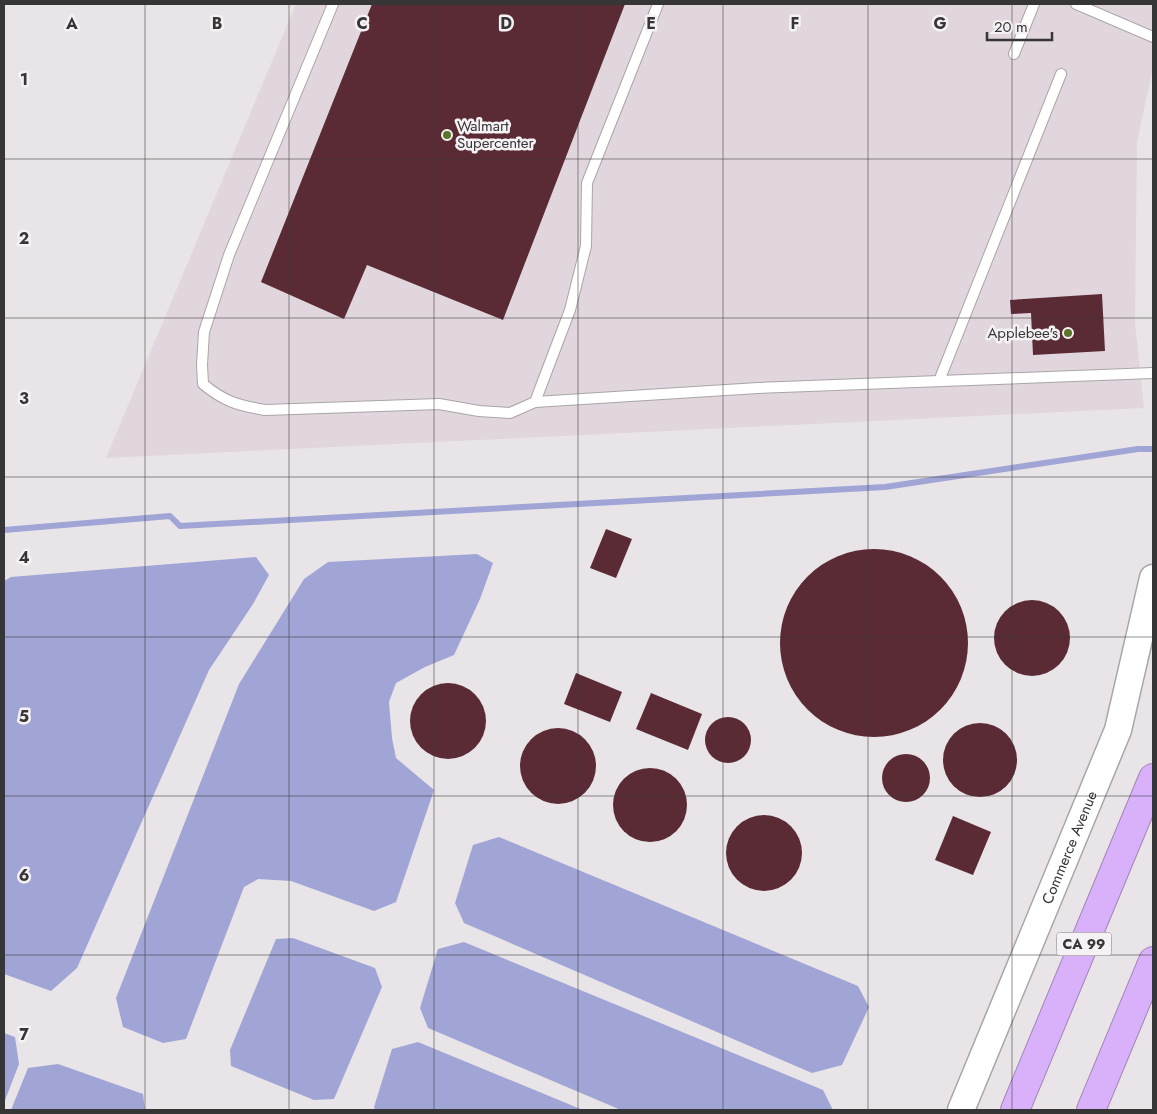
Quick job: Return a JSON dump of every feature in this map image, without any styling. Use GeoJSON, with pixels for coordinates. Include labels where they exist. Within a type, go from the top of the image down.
{"type":"FeatureCollection","features":[{"type":"Feature","properties":{"kind":"highway","name":"CA 99"},"geometry":{"type":"LineString","coordinates":[[1015,1110],[1153,778]]}},
{"type":"Feature","properties":{"kind":"highway"},"geometry":{"type":"LineString","coordinates":[[1091,1110],[1153,961]]}},
{"type":"Feature","properties":{"kind":"street","name":"Commerce Avenue"},"geometry":{"type":"LineString","coordinates":[[961,1110],[1118,730],[1153,578]]}},
{"type":"Feature","properties":{"kind":"lane"},"geometry":{"type":"LineString","coordinates":[[333,4],[229,255],[204,332],[203,384],[220,398],[241,406],[266,410],[439,404],[510,413],[535,402],[758,388],[1153,373]]}},
{"type":"Feature","properties":{"kind":"lane"},"geometry":{"type":"LineString","coordinates":[[535,402],[570,310],[584,255],[586,246],[587,183],[658,4]]}},
{"type":"Feature","properties":{"kind":"lane"},"geometry":{"type":"LineString","coordinates":[[1014,54],[1034,4]]}},
{"type":"Feature","properties":{"kind":"lane"},"geometry":{"type":"LineString","coordinates":[[1076,4],[1153,37]]}},
{"type":"Feature","properties":{"kind":"lane"},"geometry":{"type":"LineString","coordinates":[[939,381],[1061,74]]}},
{"type":"Feature","properties":{"kind":"shaded area"},"geometry":{"type":"Polygon","coordinates":[[[296,4],[1153,4],[1153,68],[1137,142],[1135,323],[1144,408],[106,458],[296,4]]]}},
{"type":"Feature","properties":{"kind":"water"},"geometry":{"type":"Polygon","coordinates":[[[477,554],[493,563],[480,599],[454,655],[425,667],[396,683],[389,702],[396,758],[434,790],[396,902],[374,911],[291,881],[258,879],[244,887],[186,1039],[163,1043],[123,1027],[116,998],[239,684],[304,579],[328,562],[477,554]]]}},
{"type":"Feature","properties":{"kind":"water"},"geometry":{"type":"Polygon","coordinates":[[[256,557],[269,575],[253,604],[209,670],[77,968],[51,991],[4,974],[4,581],[11,577],[256,557]]]}},
{"type":"Feature","properties":{"kind":"water"},"geometry":{"type":"Polygon","coordinates":[[[499,837],[858,986],[869,1007],[842,1065],[812,1073],[464,923],[455,903],[473,845],[499,837]]]}},
{"type":"Feature","properties":{"kind":"water"},"geometry":{"type":"Polygon","coordinates":[[[293,938],[375,968],[382,987],[334,1099],[314,1100],[231,1066],[230,1050],[276,939],[293,938]]]}},
{"type":"Feature","properties":{"kind":"water"},"geometry":{"type":"Polygon","coordinates":[[[464,942],[823,1090],[833,1110],[621,1110],[428,1028],[420,1008],[438,949],[464,942]]]}},
{"type":"Feature","properties":{"kind":"water"},"geometry":{"type":"Polygon","coordinates":[[[4,1033],[15,1037],[19,1064],[4,1103],[4,1033]]]}},
{"type":"Feature","properties":{"kind":"water"},"geometry":{"type":"Polygon","coordinates":[[[418,1042],[583,1110],[375,1110],[374,1107],[392,1049],[418,1042]]]}},
{"type":"Feature","properties":{"kind":"water"},"geometry":{"type":"Polygon","coordinates":[[[58,1064],[143,1094],[145,1110],[11,1110],[28,1068],[58,1064]]]}},
{"type":"Feature","properties":{"kind":"building","name":"Walmart Supercenter"},"geometry":{"type":"Polygon","coordinates":[[[372,4],[625,4],[503,320],[367,265],[344,319],[261,282],[372,4]]]}},
{"type":"Feature","properties":{"kind":"building","name":"Applebee's"},"geometry":{"type":"Polygon","coordinates":[[[1102,294],[1105,351],[1033,355],[1031,313],[1011,314],[1010,300],[1102,294]]]}},
{"type":"Feature","properties":{"kind":"building"},"geometry":{"type":"Polygon","coordinates":[[[606,529],[632,539],[616,578],[590,568],[606,529]]]}},
{"type":"Feature","properties":{"kind":"building"},"geometry":{"type":"Polygon","coordinates":[[[865,549],[883,549],[901,553],[918,560],[934,570],[947,583],[961,607],[968,634],[968,652],[961,679],[947,703],[934,716],[918,726],[901,733],[883,737],[865,737],[847,733],[830,726],[814,716],[801,703],[791,687],[784,670],[780,652],[780,634],[784,616],[791,599],[801,583],[814,570],[830,560],[847,553],[865,549]]]}},
{"type":"Feature","properties":{"kind":"building"},"geometry":{"type":"Polygon","coordinates":[[[1032,600],[1046,603],[1059,611],[1067,624],[1070,638],[1067,652],[1059,665],[1046,673],[1032,676],[1018,673],[1005,665],[997,652],[994,638],[997,624],[1005,611],[1018,603],[1032,600]]]}},
{"type":"Feature","properties":{"kind":"building"},"geometry":{"type":"Polygon","coordinates":[[[576,673],[622,692],[610,722],[564,704],[576,673]]]}},
{"type":"Feature","properties":{"kind":"building"},"geometry":{"type":"Polygon","coordinates":[[[448,683],[462,686],[475,694],[483,707],[486,721],[483,735],[475,748],[462,756],[448,759],[434,756],[421,748],[413,735],[410,721],[413,707],[421,694],[434,686],[448,683]]]}},
{"type":"Feature","properties":{"kind":"building"},"geometry":{"type":"Polygon","coordinates":[[[651,693],[702,714],[688,750],[636,729],[651,693]]]}},
{"type":"Feature","properties":{"kind":"building"},"geometry":{"type":"Polygon","coordinates":[[[733,717],[737,718],[747,727],[750,731],[750,749],[741,759],[733,763],[723,763],[715,759],[706,749],[705,735],[709,727],[719,718],[733,717]]]}},
{"type":"Feature","properties":{"kind":"building"},"geometry":{"type":"Polygon","coordinates":[[[973,723],[987,723],[1001,729],[1011,739],[1017,753],[1015,774],[1001,791],[987,797],[973,797],[959,791],[949,781],[943,767],[943,753],[949,739],[959,729],[973,723]]]}},
{"type":"Feature","properties":{"kind":"building"},"geometry":{"type":"Polygon","coordinates":[[[558,728],[573,731],[585,739],[593,751],[596,766],[593,781],[585,793],[573,801],[558,804],[543,801],[531,793],[523,781],[520,766],[523,751],[531,739],[543,731],[558,728]]]}},
{"type":"Feature","properties":{"kind":"building"},"geometry":{"type":"Polygon","coordinates":[[[901,754],[911,754],[923,761],[930,773],[930,783],[923,795],[911,802],[901,802],[893,798],[886,791],[882,783],[882,773],[886,765],[893,758],[901,754]]]}},
{"type":"Feature","properties":{"kind":"building"},"geometry":{"type":"Polygon","coordinates":[[[650,768],[671,774],[681,784],[687,805],[681,826],[671,836],[650,842],[629,836],[619,826],[613,805],[619,784],[629,774],[650,768]]]}},
{"type":"Feature","properties":{"kind":"building"},"geometry":{"type":"Polygon","coordinates":[[[764,815],[778,818],[791,826],[799,839],[802,853],[799,867],[791,880],[778,888],[764,891],[750,888],[737,880],[729,867],[726,853],[729,839],[737,826],[750,818],[764,815]]]}},
{"type":"Feature","properties":{"kind":"building"},"geometry":{"type":"Polygon","coordinates":[[[953,816],[991,832],[973,875],[935,860],[953,816]]]}},
{"type":"Feature","properties":{"kind":"waterway"},"geometry":{"type":"LineString","coordinates":[[4,530],[170,516],[180,526],[885,487],[1138,449],[1153,449]]}},
{"type":"Feature","properties":{"kind":"place","name":"Walmart Supercenter"},"geometry":{"type":"Point","coordinates":[447,135]}},
{"type":"Feature","properties":{"kind":"place","name":"Applebee's"},"geometry":{"type":"Point","coordinates":[1068,333]}}]}
